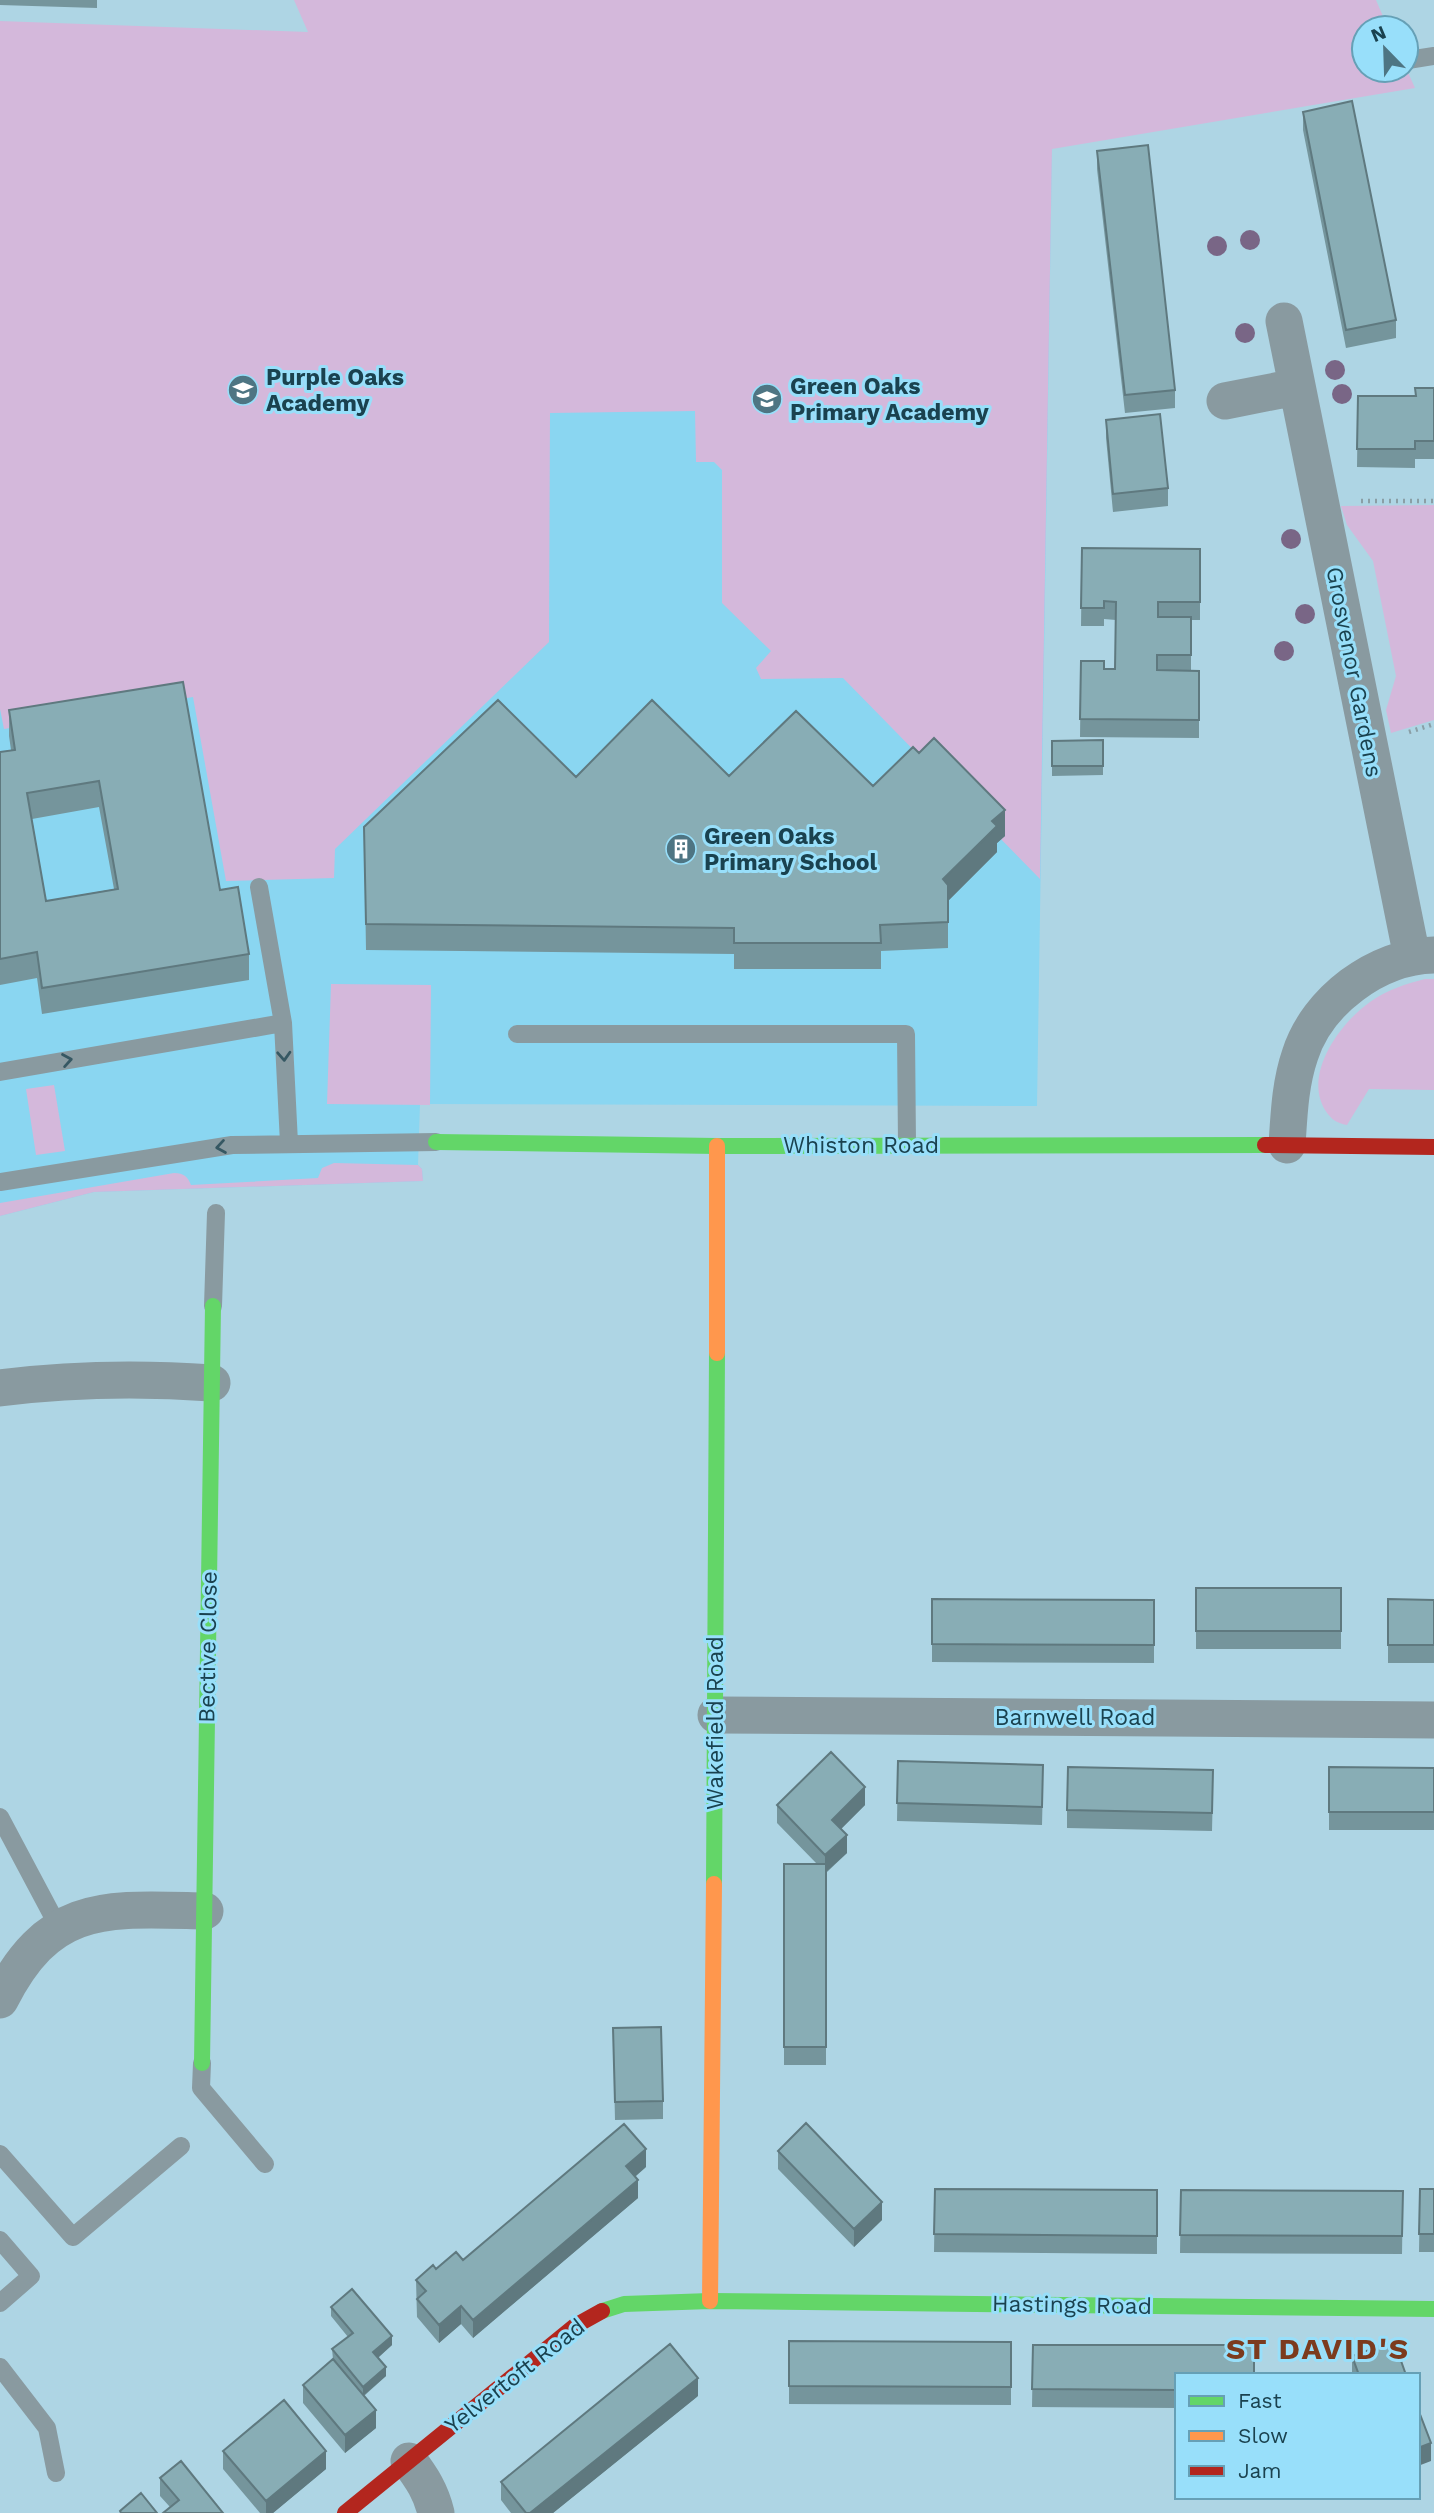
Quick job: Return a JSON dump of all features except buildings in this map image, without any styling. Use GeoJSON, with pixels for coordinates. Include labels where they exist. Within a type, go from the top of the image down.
{"type":"FeatureCollection","features":[{"type":"Feature","properties":{"kind":"street","name":"Grosvenor Gardens"},"geometry":{"type":"LineString","coordinates":[[1284,321],[1319,501],[1423,956]]}},
{"type":"Feature","properties":{"kind":"street"},"geometry":{"type":"LineString","coordinates":[[1225,401],[1296,387]]}},
{"type":"Feature","properties":{"kind":"street"},"geometry":{"type":"LineString","coordinates":[[1287,1145],[1294,1075],[1300,1054],[1318,1018],[1350,987],[1391,964],[1423,956]]}},
{"type":"Feature","properties":{"kind":"street","name":"Whiston Road"},"geometry":{"type":"LineString","coordinates":[[436,1142],[717,1146],[1434,1147]]}},
{"type":"Feature","properties":{"kind":"street","name":"Wakefield Road"},"geometry":{"type":"LineString","coordinates":[[710,2301],[716,1715],[717,1146]]}},
{"type":"Feature","properties":{"kind":"street","name":"Bective Close"},"geometry":{"type":"LineString","coordinates":[[202,2063],[213,1306]]}},
{"type":"Feature","properties":{"kind":"street"},"geometry":{"type":"LineString","coordinates":[[0,1388],[106,1378],[212,1383]]}},
{"type":"Feature","properties":{"kind":"street","name":"Barnwell Road"},"geometry":{"type":"LineString","coordinates":[[716,1715],[1434,1720]]}},
{"type":"Feature","properties":{"kind":"street"},"geometry":{"type":"LineString","coordinates":[[0,2000],[28,1954],[44,1938],[60,1928],[98,1913],[135,1910],[205,1911]]}},
{"type":"Feature","properties":{"kind":"street","name":"Hastings Road"},"geometry":{"type":"LineString","coordinates":[[710,2301],[1434,2309]]}},
{"type":"Feature","properties":{"kind":"street","name":"Yelvertoft Road"},"geometry":{"type":"LineString","coordinates":[[345,2513],[575,2326],[598,2312],[624,2304],[710,2301]]}},
{"type":"Feature","properties":{"kind":"street"},"geometry":{"type":"LineString","coordinates":[[409,2461],[433,2498],[436,2513]]}},
{"type":"Feature","properties":{"kind":"lane"},"geometry":{"type":"LineString","coordinates":[[260,887],[283,1023],[289,1143]]}},
{"type":"Feature","properties":{"kind":"lane"},"geometry":{"type":"LineString","coordinates":[[0,1072],[283,1023]]}},
{"type":"Feature","properties":{"kind":"lane"},"geometry":{"type":"LineString","coordinates":[[517,1034],[906,1034],[907,1145]]}},
{"type":"Feature","properties":{"kind":"lane"},"geometry":{"type":"LineString","coordinates":[[0,1182],[232,1145],[436,1142]]}},
{"type":"Feature","properties":{"kind":"lane"},"geometry":{"type":"LineString","coordinates":[[213,1306],[216,1213]]}},
{"type":"Feature","properties":{"kind":"lane"},"geometry":{"type":"LineString","coordinates":[[0,1817],[60,1928]]}},
{"type":"Feature","properties":{"kind":"lane"},"geometry":{"type":"LineString","coordinates":[[202,2063],[201,2088],[265,2164]]}},
{"type":"Feature","properties":{"kind":"lane"},"geometry":{"type":"LineString","coordinates":[[0,2154],[73,2236],[181,2146]]}},
{"type":"Feature","properties":{"kind":"lane"},"geometry":{"type":"LineString","coordinates":[[0,2240],[31,2276],[0,2303]]}},
{"type":"Feature","properties":{"kind":"lane"},"geometry":{"type":"LineString","coordinates":[[0,2367],[47,2428],[56,2473]]}},
{"type":"Feature","properties":{"kind":"path"},"geometry":{"type":"LineString","coordinates":[[1319,501],[1434,501]]}},
{"type":"Feature","properties":{"kind":"shaded area"},"geometry":{"type":"Polygon","coordinates":[[[294,0],[1376,0],[1382,14],[1350,14],[1350,84],[1413,84],[1415,88],[1052,149],[1040,879],[843,678],[761,679],[756,668],[771,651],[722,603],[722,470],[714,462],[696,462],[695,411],[550,413],[549,642],[335,849],[334,878],[226,881],[193,697],[4,729],[0,709],[0,21],[308,32],[294,0]]]}},
{"type":"Feature","properties":{"kind":"shaded area"},"geometry":{"type":"Polygon","coordinates":[[[0,21],[1052,148],[1037,1106],[420,1104],[418,1165],[422,1169],[423,1181],[94,1192],[0,1216],[0,21]]]}},
{"type":"Feature","properties":{"kind":"shaded area"},"geometry":{"type":"Polygon","coordinates":[[[1434,505],[1434,720],[1391,733],[1386,710],[1396,676],[1373,561],[1347,525],[1341,506],[1434,505]]]}},
{"type":"Feature","properties":{"kind":"shaded area"},"geometry":{"type":"Polygon","coordinates":[[[1425,979],[1434,979],[1434,1090],[1369,1089],[1347,1125],[1334,1120],[1325,1110],[1319,1096],[1319,1081],[1328,1050],[1337,1036],[1359,1011],[1376,998],[1425,979]]]}},
{"type":"Feature","properties":{"kind":"shaded area"},"geometry":{"type":"Polygon","coordinates":[[[331,984],[431,985],[430,1105],[327,1104],[331,984]]]}},
{"type":"Feature","properties":{"kind":"shaded area"},"geometry":{"type":"Polygon","coordinates":[[[54,1085],[65,1151],[36,1155],[26,1089],[54,1085]]]}},
{"type":"Feature","properties":{"kind":"shaded area"},"geometry":{"type":"Polygon","coordinates":[[[334,1163],[418,1165],[422,1169],[423,1181],[94,1192],[0,1216],[0,1203],[174,1173],[185,1176],[191,1185],[318,1178],[322,1168],[334,1163]]]}},
{"type":"Feature","properties":{"kind":"traffic: fast"},"geometry":{"type":"LineString","coordinates":[[436,1142],[717,1146],[1265,1145]]}},
{"type":"Feature","properties":{"kind":"traffic: fast"},"geometry":{"type":"LineString","coordinates":[[202,2063],[213,1306]]}},
{"type":"Feature","properties":{"kind":"traffic: fast"},"geometry":{"type":"LineString","coordinates":[[714,1884],[717,1353]]}},
{"type":"Feature","properties":{"kind":"traffic: fast"},"geometry":{"type":"LineString","coordinates":[[602,2311],[624,2304],[710,2301],[1434,2309]]}},
{"type":"Feature","properties":{"kind":"traffic: slow"},"geometry":{"type":"LineString","coordinates":[[717,1146],[717,1353]]}},
{"type":"Feature","properties":{"kind":"traffic: slow"},"geometry":{"type":"LineString","coordinates":[[710,2301],[714,1884]]}},
{"type":"Feature","properties":{"kind":"traffic: jam"},"geometry":{"type":"LineString","coordinates":[[1265,1145],[1434,1147]]}},
{"type":"Feature","properties":{"kind":"traffic: jam"},"geometry":{"type":"LineString","coordinates":[[345,2513],[575,2326],[602,2311]]}},
{"type":"Feature","properties":{"kind":"place","name":"Purple Oaks Academy"},"geometry":{"type":"Point","coordinates":[243,390]}},
{"type":"Feature","properties":{"kind":"place","name":"Green Oaks Primary Academy"},"geometry":{"type":"Point","coordinates":[767,399]}},
{"type":"Feature","properties":{"kind":"place","name":"Green Oaks Primary School"},"geometry":{"type":"Point","coordinates":[681,849]}},
{"type":"Feature","properties":{"kind":"district","name":"ST DAVID'S"},"geometry":{"type":"Point","coordinates":[1318,2348]}}]}
